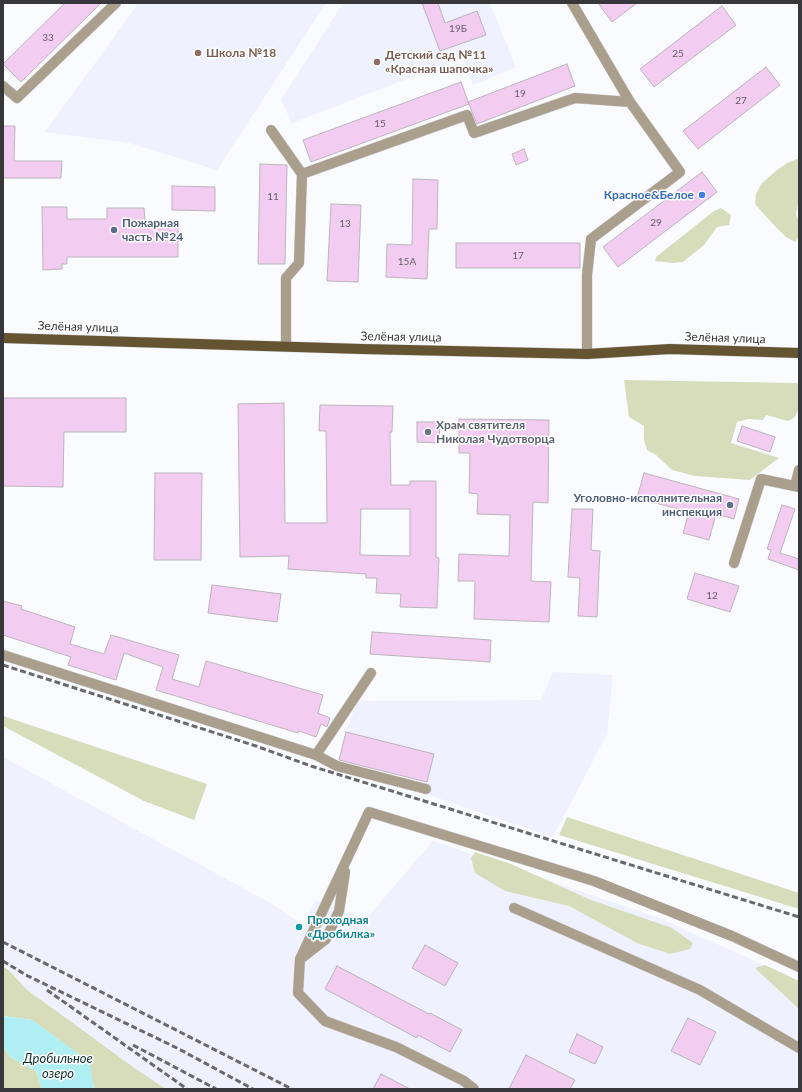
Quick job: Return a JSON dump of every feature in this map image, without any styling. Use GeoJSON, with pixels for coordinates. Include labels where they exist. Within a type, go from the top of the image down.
{"type":"FeatureCollection","features":[{"type":"Feature","properties":{"kind":"main road","name":"Зелёная улица"},"geometry":{"type":"LineString","coordinates":[[3,338],[587,354],[670,349],[799,353]]}},
{"type":"Feature","properties":{"kind":"lane"},"geometry":{"type":"LineString","coordinates":[[3,86],[17,98],[116,3]]}},
{"type":"Feature","properties":{"kind":"lane"},"geometry":{"type":"LineString","coordinates":[[572,3],[630,102],[680,172],[591,239],[587,275],[587,354]]}},
{"type":"Feature","properties":{"kind":"lane"},"geometry":{"type":"LineString","coordinates":[[302,174],[466,115],[474,133],[575,98],[630,102]]}},
{"type":"Feature","properties":{"kind":"lane"},"geometry":{"type":"LineString","coordinates":[[271,130],[302,174],[299,263],[286,278],[286,346]]}},
{"type":"Feature","properties":{"kind":"lane"},"geometry":{"type":"LineString","coordinates":[[734,563],[761,479],[797,486],[799,470]]}},
{"type":"Feature","properties":{"kind":"lane"},"geometry":{"type":"LineString","coordinates":[[3,654],[316,755],[337,766],[426,789]]}},
{"type":"Feature","properties":{"kind":"lane"},"geometry":{"type":"LineString","coordinates":[[316,755],[371,673]]}},
{"type":"Feature","properties":{"kind":"lane"},"geometry":{"type":"LineString","coordinates":[[474,1089],[464,1080],[396,1047],[325,1020],[298,993],[300,959],[369,812],[594,881],[732,936],[799,967]]}},
{"type":"Feature","properties":{"kind":"lane"},"geometry":{"type":"LineString","coordinates":[[300,959],[326,939],[339,911],[347,860]]}},
{"type":"Feature","properties":{"kind":"lane"},"geometry":{"type":"LineString","coordinates":[[514,908],[700,990],[799,1048]]}},
{"type":"Feature","properties":{"kind":"shaded area","name":"Школа №18"},"geometry":{"type":"Polygon","coordinates":[[[137,3],[326,3],[217,170],[129,143],[45,132],[135,8],[137,3]]]}},
{"type":"Feature","properties":{"kind":"shaded area","name":"Детский сад №11 «Красная шапочка»"},"geometry":{"type":"Polygon","coordinates":[[[343,3],[490,3],[516,67],[473,85],[462,58],[292,123],[281,100],[343,3]]]}},
{"type":"Feature","properties":{"kind":"shaded area"},"geometry":{"type":"Polygon","coordinates":[[[553,672],[613,675],[607,734],[553,837],[425,794],[427,783],[339,760],[346,732],[357,701],[541,700],[553,672]]]}},
{"type":"Feature","properties":{"kind":"shaded area"},"geometry":{"type":"Polygon","coordinates":[[[3,757],[274,905],[305,925],[315,900],[364,921],[433,841],[662,919],[799,981],[799,1089],[166,1089],[26,989],[3,962],[3,757]]]}},
{"type":"Feature","properties":{"kind":"green space"},"geometry":{"type":"Polygon","coordinates":[[[799,158],[799,200],[796,214],[799,222],[799,237],[795,242],[786,237],[755,204],[756,194],[761,184],[787,163],[799,158]]]}},
{"type":"Feature","properties":{"kind":"green space"},"geometry":{"type":"Polygon","coordinates":[[[721,208],[731,215],[729,225],[717,227],[704,245],[683,262],[673,263],[655,261],[656,257],[714,211],[721,208]]]}},
{"type":"Feature","properties":{"kind":"green space"},"geometry":{"type":"Polygon","coordinates":[[[624,380],[797,383],[799,386],[799,409],[794,418],[788,421],[766,415],[763,420],[748,419],[737,422],[731,443],[779,458],[750,480],[695,476],[672,470],[656,455],[647,450],[644,440],[644,426],[629,417],[624,380]]]}},
{"type":"Feature","properties":{"kind":"green space"},"geometry":{"type":"Polygon","coordinates":[[[3,716],[207,784],[194,820],[144,801],[3,726],[3,716]]]}},
{"type":"Feature","properties":{"kind":"green space"},"geometry":{"type":"Polygon","coordinates":[[[567,817],[799,893],[799,909],[559,835],[567,817]]]}},
{"type":"Feature","properties":{"kind":"green space"},"geometry":{"type":"Polygon","coordinates":[[[475,852],[511,864],[591,900],[672,928],[693,943],[690,949],[670,954],[637,943],[569,906],[505,891],[475,873],[471,858],[475,852]]]}},
{"type":"Feature","properties":{"kind":"green space"},"geometry":{"type":"Polygon","coordinates":[[[765,965],[799,981],[799,1009],[755,968],[765,965]]]}},
{"type":"Feature","properties":{"kind":"green space"},"geometry":{"type":"Polygon","coordinates":[[[3,966],[10,971],[26,989],[166,1089],[94,1089],[89,1062],[32,1020],[3,1016],[3,966]]]}},
{"type":"Feature","properties":{"kind":"green space"},"geometry":{"type":"Polygon","coordinates":[[[3,1046],[10,1057],[36,1071],[42,1089],[3,1089],[3,1046]]]}},
{"type":"Feature","properties":{"kind":"water","name":"Дробильное озеро"},"geometry":{"type":"Polygon","coordinates":[[[3,1016],[32,1020],[90,1062],[94,1089],[42,1089],[36,1071],[10,1057],[3,1046],[3,1016]]]}},
{"type":"Feature","properties":{"kind":"building"},"geometry":{"type":"Polygon","coordinates":[[[65,3],[101,3],[21,82],[3,64],[65,3]]]}},
{"type":"Feature","properties":{"kind":"building"},"geometry":{"type":"Polygon","coordinates":[[[422,3],[438,3],[445,23],[477,11],[486,35],[440,51],[422,3]]]}},
{"type":"Feature","properties":{"kind":"building"},"geometry":{"type":"Polygon","coordinates":[[[598,3],[637,3],[612,22],[598,3]]]}},
{"type":"Feature","properties":{"kind":"building"},"geometry":{"type":"Polygon","coordinates":[[[722,6],[736,25],[654,87],[640,69],[722,6]]]}},
{"type":"Feature","properties":{"kind":"building"},"geometry":{"type":"Polygon","coordinates":[[[567,64],[575,86],[477,124],[468,102],[567,64]]]}},
{"type":"Feature","properties":{"kind":"building"},"geometry":{"type":"Polygon","coordinates":[[[766,67],[780,85],[698,149],[683,131],[766,67]]]}},
{"type":"Feature","properties":{"kind":"building"},"geometry":{"type":"Polygon","coordinates":[[[461,82],[469,104],[311,162],[303,140],[461,82]]]}},
{"type":"Feature","properties":{"kind":"building"},"geometry":{"type":"Polygon","coordinates":[[[3,126],[15,126],[14,161],[62,161],[61,178],[3,178],[3,126]]]}},
{"type":"Feature","properties":{"kind":"building"},"geometry":{"type":"Polygon","coordinates":[[[524,149],[528,160],[516,165],[512,154],[524,149]]]}},
{"type":"Feature","properties":{"kind":"building"},"geometry":{"type":"Polygon","coordinates":[[[260,164],[287,165],[285,264],[258,264],[260,164]]]}},
{"type":"Feature","properties":{"kind":"building"},"geometry":{"type":"Polygon","coordinates":[[[702,172],[717,192],[618,267],[603,247],[702,172]]]}},
{"type":"Feature","properties":{"kind":"building"},"geometry":{"type":"Polygon","coordinates":[[[413,179],[438,180],[437,229],[429,229],[427,279],[386,277],[387,244],[412,245],[413,179]]]}},
{"type":"Feature","properties":{"kind":"building"},"geometry":{"type":"Polygon","coordinates":[[[172,186],[215,187],[215,211],[172,210],[172,186]]]}},
{"type":"Feature","properties":{"kind":"building"},"geometry":{"type":"Polygon","coordinates":[[[331,204],[361,205],[358,282],[327,281],[331,204]]]}},
{"type":"Feature","properties":{"kind":"building"},"geometry":{"type":"Polygon","coordinates":[[[42,207],[67,207],[67,219],[107,219],[107,208],[144,208],[145,221],[178,221],[178,257],[67,257],[67,264],[62,264],[62,269],[43,270],[42,207]]]}},
{"type":"Feature","properties":{"kind":"building"},"geometry":{"type":"Polygon","coordinates":[[[456,243],[580,243],[580,268],[456,268],[456,243]]]}},
{"type":"Feature","properties":{"kind":"building"},"geometry":{"type":"Polygon","coordinates":[[[3,398],[126,398],[126,432],[64,432],[63,487],[3,486],[3,398]]]}},
{"type":"Feature","properties":{"kind":"building"},"geometry":{"type":"Polygon","coordinates":[[[284,403],[285,523],[327,523],[326,431],[319,431],[320,405],[393,406],[392,432],[390,432],[391,485],[410,485],[410,481],[436,481],[436,557],[439,558],[437,608],[400,607],[401,594],[376,593],[377,578],[366,578],[366,574],[288,569],[289,556],[240,557],[238,404],[284,403]],[[361,509],[360,555],[410,556],[410,509],[361,509]]]}},
{"type":"Feature","properties":{"kind":"building"},"geometry":{"type":"Polygon","coordinates":[[[459,419],[549,420],[548,503],[533,502],[531,581],[551,582],[549,622],[474,619],[475,581],[458,581],[459,554],[509,556],[510,515],[477,514],[478,494],[469,493],[470,453],[459,453],[459,419]]]}},
{"type":"Feature","properties":{"kind":"building","name":"Храм святителя Николая Чудотворца"},"geometry":{"type":"Polygon","coordinates":[[[417,422],[440,422],[439,443],[417,442],[417,422]]]}},
{"type":"Feature","properties":{"kind":"building"},"geometry":{"type":"Polygon","coordinates":[[[742,426],[775,437],[770,452],[737,441],[742,426]]]}},
{"type":"Feature","properties":{"kind":"building"},"geometry":{"type":"Polygon","coordinates":[[[155,473],[202,473],[201,560],[154,560],[155,473]]]}},
{"type":"Feature","properties":{"kind":"building"},"geometry":{"type":"Polygon","coordinates":[[[644,473],[739,499],[734,519],[716,514],[709,540],[683,533],[689,512],[637,498],[644,473]]]}},
{"type":"Feature","properties":{"kind":"building"},"geometry":{"type":"Polygon","coordinates":[[[782,505],[795,509],[780,553],[799,559],[799,570],[768,559],[771,550],[767,549],[782,505]]]}},
{"type":"Feature","properties":{"kind":"building"},"geometry":{"type":"Polygon","coordinates":[[[572,509],[593,509],[591,550],[600,551],[597,617],[578,616],[580,578],[568,577],[572,509]]]}},
{"type":"Feature","properties":{"kind":"building"},"geometry":{"type":"Polygon","coordinates":[[[695,573],[739,586],[730,612],[687,599],[695,573]]]}},
{"type":"Feature","properties":{"kind":"building"},"geometry":{"type":"Polygon","coordinates":[[[212,585],[281,594],[277,622],[208,613],[212,585]]]}},
{"type":"Feature","properties":{"kind":"building"},"geometry":{"type":"Polygon","coordinates":[[[3,601],[22,606],[21,609],[75,627],[70,644],[104,654],[111,635],[179,655],[172,679],[199,687],[206,661],[323,695],[318,713],[330,718],[327,727],[321,724],[316,737],[299,731],[298,733],[156,690],[163,667],[124,653],[116,680],[68,665],[71,657],[3,635],[3,601]]]}},
{"type":"Feature","properties":{"kind":"building"},"geometry":{"type":"Polygon","coordinates":[[[372,632],[491,640],[490,662],[370,654],[372,632]]]}},
{"type":"Feature","properties":{"kind":"building"},"geometry":{"type":"Polygon","coordinates":[[[346,732],[434,754],[427,782],[339,760],[346,732]]]}},
{"type":"Feature","properties":{"kind":"building"},"geometry":{"type":"Polygon","coordinates":[[[425,945],[458,963],[445,986],[412,968],[425,945]]]}},
{"type":"Feature","properties":{"kind":"building"},"geometry":{"type":"Polygon","coordinates":[[[337,966],[462,1030],[450,1052],[418,1035],[417,1038],[325,989],[337,966]]]}},
{"type":"Feature","properties":{"kind":"building"},"geometry":{"type":"Polygon","coordinates":[[[688,1018],[716,1032],[700,1065],[671,1051],[688,1018]]]}},
{"type":"Feature","properties":{"kind":"building"},"geometry":{"type":"Polygon","coordinates":[[[577,1034],[603,1047],[595,1064],[569,1052],[577,1034]]]}},
{"type":"Feature","properties":{"kind":"building"},"geometry":{"type":"Polygon","coordinates":[[[526,1055],[575,1080],[570,1089],[509,1089],[526,1055]]]}},
{"type":"Feature","properties":{"kind":"building"},"geometry":{"type":"Polygon","coordinates":[[[381,1074],[410,1089],[373,1089],[381,1074]]]}},
{"type":"Feature","properties":{"kind":"railway"},"geometry":{"type":"LineString","coordinates":[[3,665],[256,746],[311,766],[799,917]]}},
{"type":"Feature","properties":{"kind":"railway"},"geometry":{"type":"LineString","coordinates":[[3,942],[292,1089]]}},
{"type":"Feature","properties":{"kind":"railway"},"geometry":{"type":"LineString","coordinates":[[3,961],[26,975],[177,1048],[253,1089]]}},
{"type":"Feature","properties":{"kind":"railway"},"geometry":{"type":"LineString","coordinates":[[47,990],[187,1089]]}},
{"type":"Feature","properties":{"kind":"railway"},"geometry":{"type":"LineString","coordinates":[[133,1045],[216,1089]]}},
{"type":"Feature","properties":{"kind":"place","name":"Школа №18"},"geometry":{"type":"Point","coordinates":[198,53]}},
{"type":"Feature","properties":{"kind":"place","name":"Детский сад №11 «Красная шапочка»"},"geometry":{"type":"Point","coordinates":[377,62]}},
{"type":"Feature","properties":{"kind":"place","name":"Красное&Белое"},"geometry":{"type":"Point","coordinates":[702,195]}},
{"type":"Feature","properties":{"kind":"place","name":"Пожарная часть №24"},"geometry":{"type":"Point","coordinates":[114,230]}},
{"type":"Feature","properties":{"kind":"place","name":"Храм святителя Николая Чудотворца"},"geometry":{"type":"Point","coordinates":[428,432]}},
{"type":"Feature","properties":{"kind":"place","name":"Уголовно-исполнительная инспекция"},"geometry":{"type":"Point","coordinates":[730,505]}},
{"type":"Feature","properties":{"kind":"place","name":"Проходная «Дробилка»"},"geometry":{"type":"Point","coordinates":[299,927]}}]}
